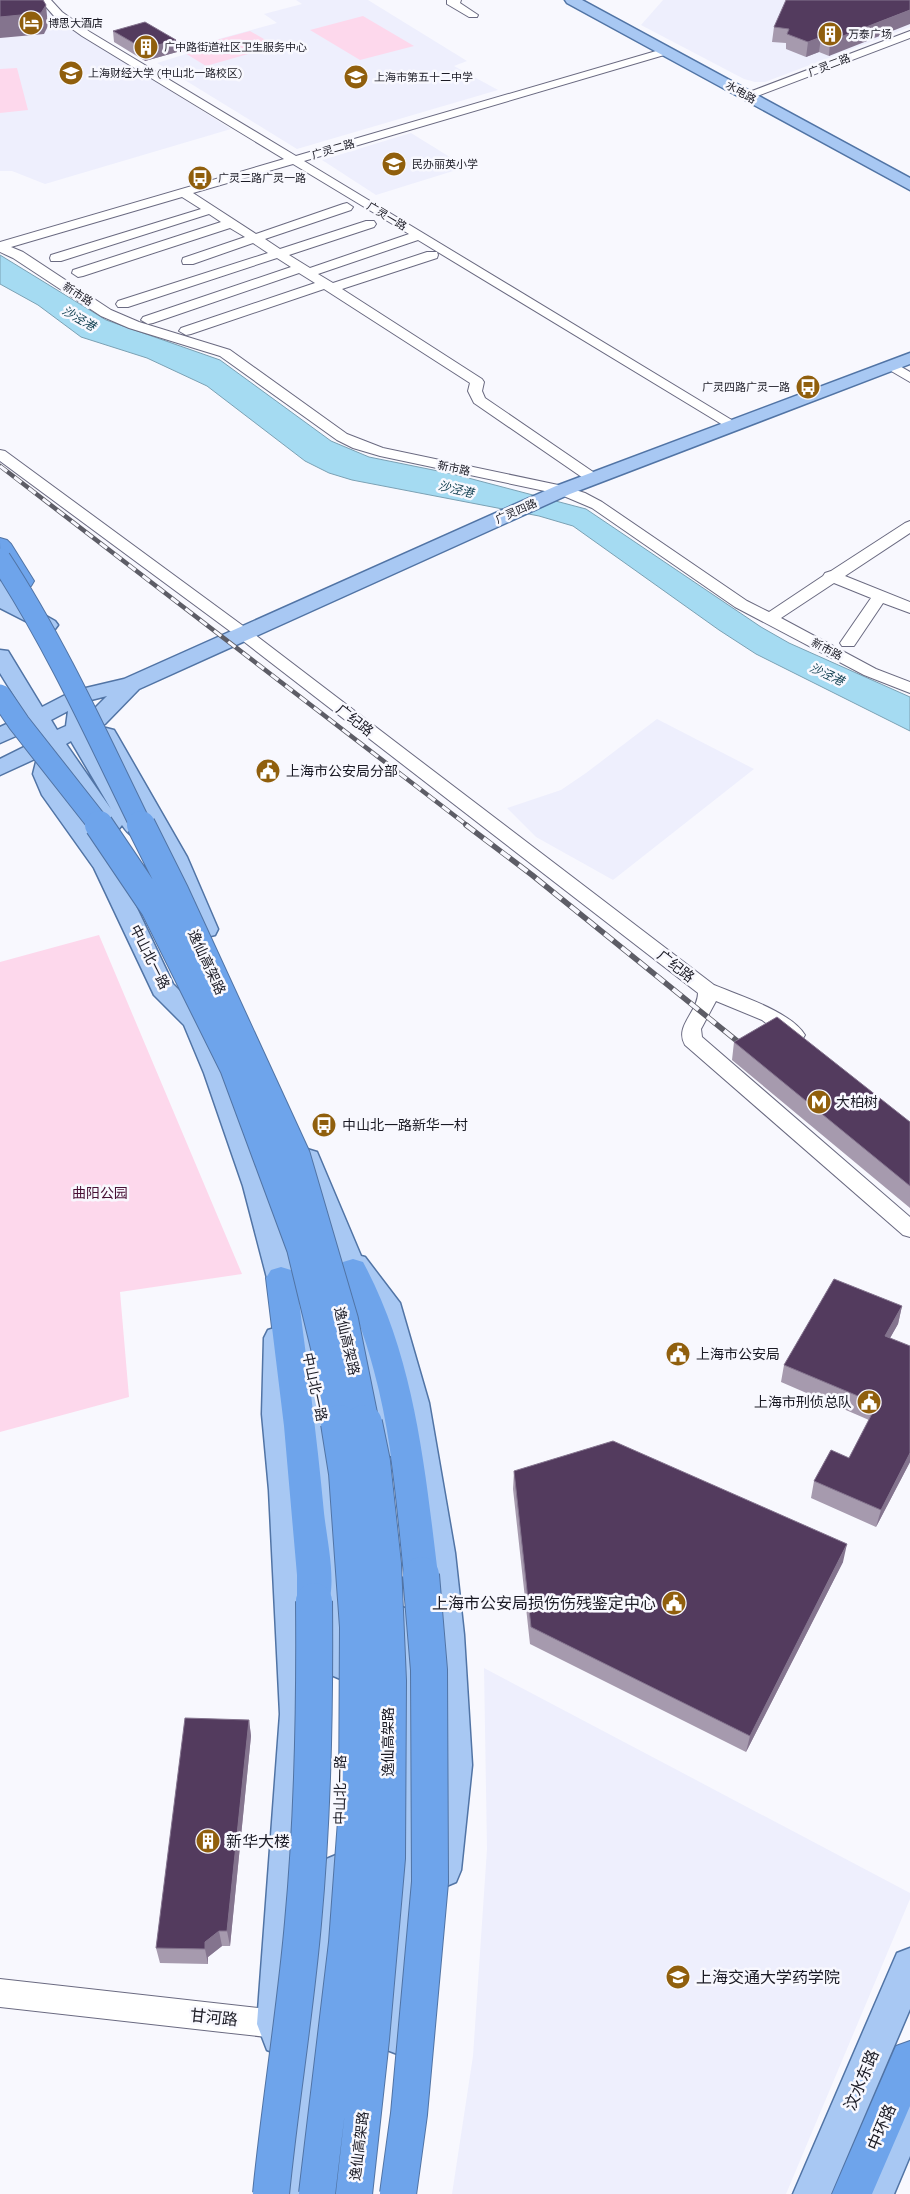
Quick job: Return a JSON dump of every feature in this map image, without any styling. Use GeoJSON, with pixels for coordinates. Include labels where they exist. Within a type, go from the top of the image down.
{"type":"FeatureCollection","features":[{"type":"Feature","properties":{"kind":"highway"},"geometry":{"type":"LineString","coordinates":[[0,544],[48,624]]}},
{"type":"Feature","properties":{"kind":"highway","name":"逸仙高架路"},"geometry":{"type":"LineString","coordinates":[[0,559],[19,588],[62,668],[171,884],[296,1156],[346,1329],[373,1472],[384,1564],[388,1681],[387,1858],[371,2040],[354,2194]]}},
{"type":"Feature","properties":{"kind":"highway","name":"逸仙高架路"},"geometry":{"type":"LineString","coordinates":[[0,695],[19,724],[107,835],[156,908],[234,1067],[301,1248],[331,1372],[347,1473],[358,1627],[357,1808],[347,1943],[317,2194]]}},
{"type":"Feature","properties":{"kind":"highway"},"geometry":{"type":"LineString","coordinates":[[350,1263],[382,1344],[409,1470],[421,1574],[429,1670],[430,1882],[409,2114],[398,2194]]}},
{"type":"Feature","properties":{"kind":"highway"},"geometry":{"type":"LineString","coordinates":[[271,2194],[303,1925],[312,1803],[315,1702],[314,1575],[300,1426],[281,1278]]}},
{"type":"Feature","properties":{"kind":"highway","name":"中环路"},"geometry":{"type":"LineString","coordinates":[[852,2194],[910,2060]]}},
{"type":"Feature","properties":{"kind":"main road","name":"水电路"},"geometry":{"type":"LineString","coordinates":[[572,0],[910,185]]}},
{"type":"Feature","properties":{"kind":"main road","name":"广灵四路"},"geometry":{"type":"LineString","coordinates":[[82,696],[131,684],[558,493],[910,358]]}},
{"type":"Feature","properties":{"kind":"main road"},"geometry":{"type":"LineString","coordinates":[[0,587],[7,603],[48,624],[82,696],[175,857],[297,1134],[350,1263],[393,1502],[408,1701],[414,2029]]}},
{"type":"Feature","properties":{"kind":"main road"},"geometry":{"type":"LineString","coordinates":[[0,656],[53,742],[146,876],[194,999],[195,1021]]}},
{"type":"Feature","properties":{"kind":"main road","name":"广灵四路"},"geometry":{"type":"LineString","coordinates":[[53,742],[76,730],[99,723],[131,684]]}},
{"type":"Feature","properties":{"kind":"main road"},"geometry":{"type":"LineString","coordinates":[[0,736],[82,696]]}},
{"type":"Feature","properties":{"kind":"main road"},"geometry":{"type":"LineString","coordinates":[[82,696],[76,730],[124,812],[198,911]]}},
{"type":"Feature","properties":{"kind":"main road"},"geometry":{"type":"LineString","coordinates":[[97,766],[99,723]]}},
{"type":"Feature","properties":{"kind":"main road"},"geometry":{"type":"LineString","coordinates":[[0,768],[53,742]]}},
{"type":"Feature","properties":{"kind":"main road","name":"中山北一路"},"geometry":{"type":"LineString","coordinates":[[53,742],[44,774],[53,795],[105,866],[164,989],[195,1021],[217,1073],[257,1186],[281,1278],[311,1359],[328,1446],[332,1552],[343,1658],[339,1849],[296,2194]]}},
{"type":"Feature","properties":{"kind":"main road"},"geometry":{"type":"LineString","coordinates":[[350,1263],[386,1303],[414,1403],[439,1553],[448,1635],[455,1765],[414,2029],[394,2116],[388,2194]]}},
{"type":"Feature","properties":{"kind":"main road"},"geometry":{"type":"LineString","coordinates":[[281,1278],[278,1328],[277,1414],[284,1490],[297,1714],[275,2024],[307,2104]]}},
{"type":"Feature","properties":{"kind":"main road","name":"汶水东路"},"geometry":{"type":"LineString","coordinates":[[812,2194],[910,1966]]}},
{"type":"Feature","properties":{"kind":"main road"},"geometry":{"type":"LineString","coordinates":[[875,2194],[910,2111]]}},
{"type":"Feature","properties":{"kind":"street","name":"广灵一路"},"geometry":{"type":"LineString","coordinates":[[42,0],[79,30],[733,425]]}},
{"type":"Feature","properties":{"kind":"street"},"geometry":{"type":"LineString","coordinates":[[457,0],[451,2],[473,15]]}},
{"type":"Feature","properties":{"kind":"street","name":"广灵二路"},"geometry":{"type":"LineString","coordinates":[[748,96],[910,34]]}},
{"type":"Feature","properties":{"kind":"street","name":"广灵二路"},"geometry":{"type":"LineString","coordinates":[[0,246],[667,51]]}},
{"type":"Feature","properties":{"kind":"street"},"geometry":{"type":"LineString","coordinates":[[183,192],[477,382],[476,391],[479,400],[594,479]]}},
{"type":"Feature","properties":{"kind":"street"},"geometry":{"type":"LineString","coordinates":[[188,260],[346,207]]}},
{"type":"Feature","properties":{"kind":"street"},"geometry":{"type":"LineString","coordinates":[[56,258],[210,210]]}},
{"type":"Feature","properties":{"kind":"street"},"geometry":{"type":"LineString","coordinates":[[78,273],[231,223]]}},
{"type":"Feature","properties":{"kind":"street"},"geometry":{"type":"LineString","coordinates":[[123,304],[370,224]]}},
{"type":"Feature","properties":{"kind":"street"},"geometry":{"type":"LineString","coordinates":[[148,320],[419,235]]}},
{"type":"Feature","properties":{"kind":"street","name":"新市路"},"geometry":{"type":"LineString","coordinates":[[0,246],[18,255],[106,313],[134,325],[225,353],[335,432],[358,445],[380,452],[558,493],[580,496],[741,604],[870,672],[910,688]]}},
{"type":"Feature","properties":{"kind":"street"},"geometry":{"type":"LineString","coordinates":[[186,332],[432,255]]}},
{"type":"Feature","properties":{"kind":"street"},"geometry":{"type":"LineString","coordinates":[[891,366],[910,378]]}},
{"type":"Feature","properties":{"kind":"street","name":"广纪路"},"geometry":{"type":"LineString","coordinates":[[0,454],[244,634],[707,990],[769,1015],[808,1045]]}},
{"type":"Feature","properties":{"kind":"street"},"geometry":{"type":"LineString","coordinates":[[769,619],[831,576],[910,526]]}},
{"type":"Feature","properties":{"kind":"street"},"geometry":{"type":"LineString","coordinates":[[831,576],[910,608]]}},
{"type":"Feature","properties":{"kind":"street"},"geometry":{"type":"LineString","coordinates":[[848,643],[880,596]]}},
{"type":"Feature","properties":{"kind":"street","name":"广纪路"},"geometry":{"type":"LineString","coordinates":[[707,990],[708,1001],[705,1011],[691,1029],[692,1040],[910,1229]]}},
{"type":"Feature","properties":{"kind":"street","name":"甘河路"},"geometry":{"type":"LineString","coordinates":[[0,1993],[316,2029],[414,2029]]}},
{"type":"Feature","properties":{"kind":"shaded area","name":"上海市第五十二中学"},"geometry":{"type":"Polygon","coordinates":[[[296,0],[368,0],[467,61],[454,66],[498,90],[297,149],[157,63],[186,54],[178,50],[277,23],[264,14],[302,4],[296,0]]]}},
{"type":"Feature","properties":{"kind":"shaded area","name":"万泰广场"},"geometry":{"type":"Polygon","coordinates":[[[663,0],[899,0],[910,2],[910,27],[765,82],[755,82],[744,79],[641,25],[663,0]]]}},
{"type":"Feature","properties":{"kind":"shaded area","name":"上海财经大学 (中山北一路校区)"},"geometry":{"type":"Polygon","coordinates":[[[31,6],[52,11],[68,26],[231,129],[45,184],[12,171],[0,171],[0,7],[31,6]]]}},
{"type":"Feature","properties":{"kind":"shaded area","name":"民办丽英小学"},"geometry":{"type":"Polygon","coordinates":[[[411,133],[466,167],[376,195],[322,160],[411,133]]]}},
{"type":"Feature","properties":{"kind":"shaded area"},"geometry":{"type":"Polygon","coordinates":[[[657,719],[754,769],[613,880],[536,837],[507,808],[561,790],[657,719]]]}},
{"type":"Feature","properties":{"kind":"shaded area","name":"上海交通大学药学院"},"geometry":{"type":"Polygon","coordinates":[[[484,1668],[910,1893],[910,1899],[786,2194],[452,2194],[473,2056],[487,1849],[484,1668]]]}},
{"type":"Feature","properties":{"kind":"green space"},"geometry":{"type":"Polygon","coordinates":[[[363,16],[414,46],[360,60],[310,30],[363,16]]]}},
{"type":"Feature","properties":{"kind":"green space"},"geometry":{"type":"Polygon","coordinates":[[[250,31],[276,46],[206,66],[180,50],[250,31]]]}},
{"type":"Feature","properties":{"kind":"green space"},"geometry":{"type":"Polygon","coordinates":[[[17,68],[28,110],[0,113],[0,69],[17,68]]]}},
{"type":"Feature","properties":{"kind":"green space","name":"曲阳公园"},"geometry":{"type":"Polygon","coordinates":[[[99,935],[242,1274],[120,1292],[129,1397],[0,1432],[0,962],[99,935]]]}},
{"type":"Feature","properties":{"kind":"water","name":"沙泾港"},"geometry":{"type":"Polygon","coordinates":[[[0,255],[106,320],[220,360],[331,441],[369,457],[453,474],[586,509],[761,627],[789,643],[910,697],[910,731],[756,654],[719,630],[573,526],[539,516],[352,480],[329,473],[305,461],[207,386],[147,358],[81,337],[38,305],[0,284],[0,255]]]}},
{"type":"Feature","properties":{"kind":"building"},"geometry":{"type":"Polygon","coordinates":[[[0,0],[43,0],[46,5],[41,13],[0,17],[0,0]]]}},
{"type":"Feature","properties":{"kind":"building","name":"万泰广场"},"geometry":{"type":"Polygon","coordinates":[[[786,0],[910,0],[910,10],[830,41],[821,37],[808,42],[787,34],[789,29],[774,27],[786,0]]]}},
{"type":"Feature","properties":{"kind":"building"},"geometry":{"type":"Polygon","coordinates":[[[145,22],[176,40],[144,49],[113,31],[145,22]]]}},
{"type":"Feature","properties":{"kind":"building","name":"大柏树"},"geometry":{"type":"Polygon","coordinates":[[[777,1017],[910,1122],[910,1186],[734,1042],[777,1017]]]}},
{"type":"Feature","properties":{"kind":"building","name":"上海市刑侦总队"},"geometry":{"type":"Polygon","coordinates":[[[834,1279],[902,1306],[885,1336],[910,1346],[910,1453],[881,1510],[814,1481],[831,1450],[849,1458],[877,1404],[784,1365],[834,1279]]]}},
{"type":"Feature","properties":{"kind":"building","name":"上海市公安局损伤伤残鉴定中心"},"geometry":{"type":"Polygon","coordinates":[[[613,1441],[847,1544],[750,1736],[531,1627],[514,1471],[613,1441]]]}},
{"type":"Feature","properties":{"kind":"building","name":"新华大楼"},"geometry":{"type":"Polygon","coordinates":[[[185,1718],[249,1720],[227,1931],[219,1931],[205,1942],[205,1949],[156,1948],[185,1718]]]}},
{"type":"Feature","properties":{"kind":"railway"},"geometry":{"type":"LineString","coordinates":[[0,466],[468,826]]}},
{"type":"Feature","properties":{"kind":"railway"},"geometry":{"type":"LineString","coordinates":[[466,825],[532,875],[747,1049]]}},
{"type":"Feature","properties":{"kind":"place","name":"博思大酒店"},"geometry":{"type":"Point","coordinates":[31,23]}},
{"type":"Feature","properties":{"kind":"place","name":"万泰广场"},"geometry":{"type":"Point","coordinates":[830,34]}},
{"type":"Feature","properties":{"kind":"place","name":"广中路街道社区卫生服务中心"},"geometry":{"type":"Point","coordinates":[146,47]}},
{"type":"Feature","properties":{"kind":"place","name":"上海财经大学 (中山北一路校区)"},"geometry":{"type":"Point","coordinates":[71,73]}},
{"type":"Feature","properties":{"kind":"place","name":"上海市第五十二中学"},"geometry":{"type":"Point","coordinates":[356,77]}},
{"type":"Feature","properties":{"kind":"place","name":"民办丽英小学"},"geometry":{"type":"Point","coordinates":[394,164]}},
{"type":"Feature","properties":{"kind":"place","name":"广灵二路广灵一路"},"geometry":{"type":"Point","coordinates":[200,178]}},
{"type":"Feature","properties":{"kind":"place","name":"广灵四路广灵一路"},"geometry":{"type":"Point","coordinates":[808,387]}},
{"type":"Feature","properties":{"kind":"place","name":"上海市公安局分部"},"geometry":{"type":"Point","coordinates":[268,771]}},
{"type":"Feature","properties":{"kind":"place","name":"大柏树"},"geometry":{"type":"Point","coordinates":[819,1102]}},
{"type":"Feature","properties":{"kind":"place","name":"中山北一路新华一村"},"geometry":{"type":"Point","coordinates":[324,1125]}},
{"type":"Feature","properties":{"kind":"place","name":"上海市公安局"},"geometry":{"type":"Point","coordinates":[678,1354]}},
{"type":"Feature","properties":{"kind":"place","name":"上海市刑侦总队"},"geometry":{"type":"Point","coordinates":[869,1402]}},
{"type":"Feature","properties":{"kind":"place","name":"上海市公安局损伤伤残鉴定中心"},"geometry":{"type":"Point","coordinates":[674,1603]}},
{"type":"Feature","properties":{"kind":"place","name":"新华大楼"},"geometry":{"type":"Point","coordinates":[208,1841]}},
{"type":"Feature","properties":{"kind":"place","name":"上海交通大学药学院"},"geometry":{"type":"Point","coordinates":[678,1977]}}]}
